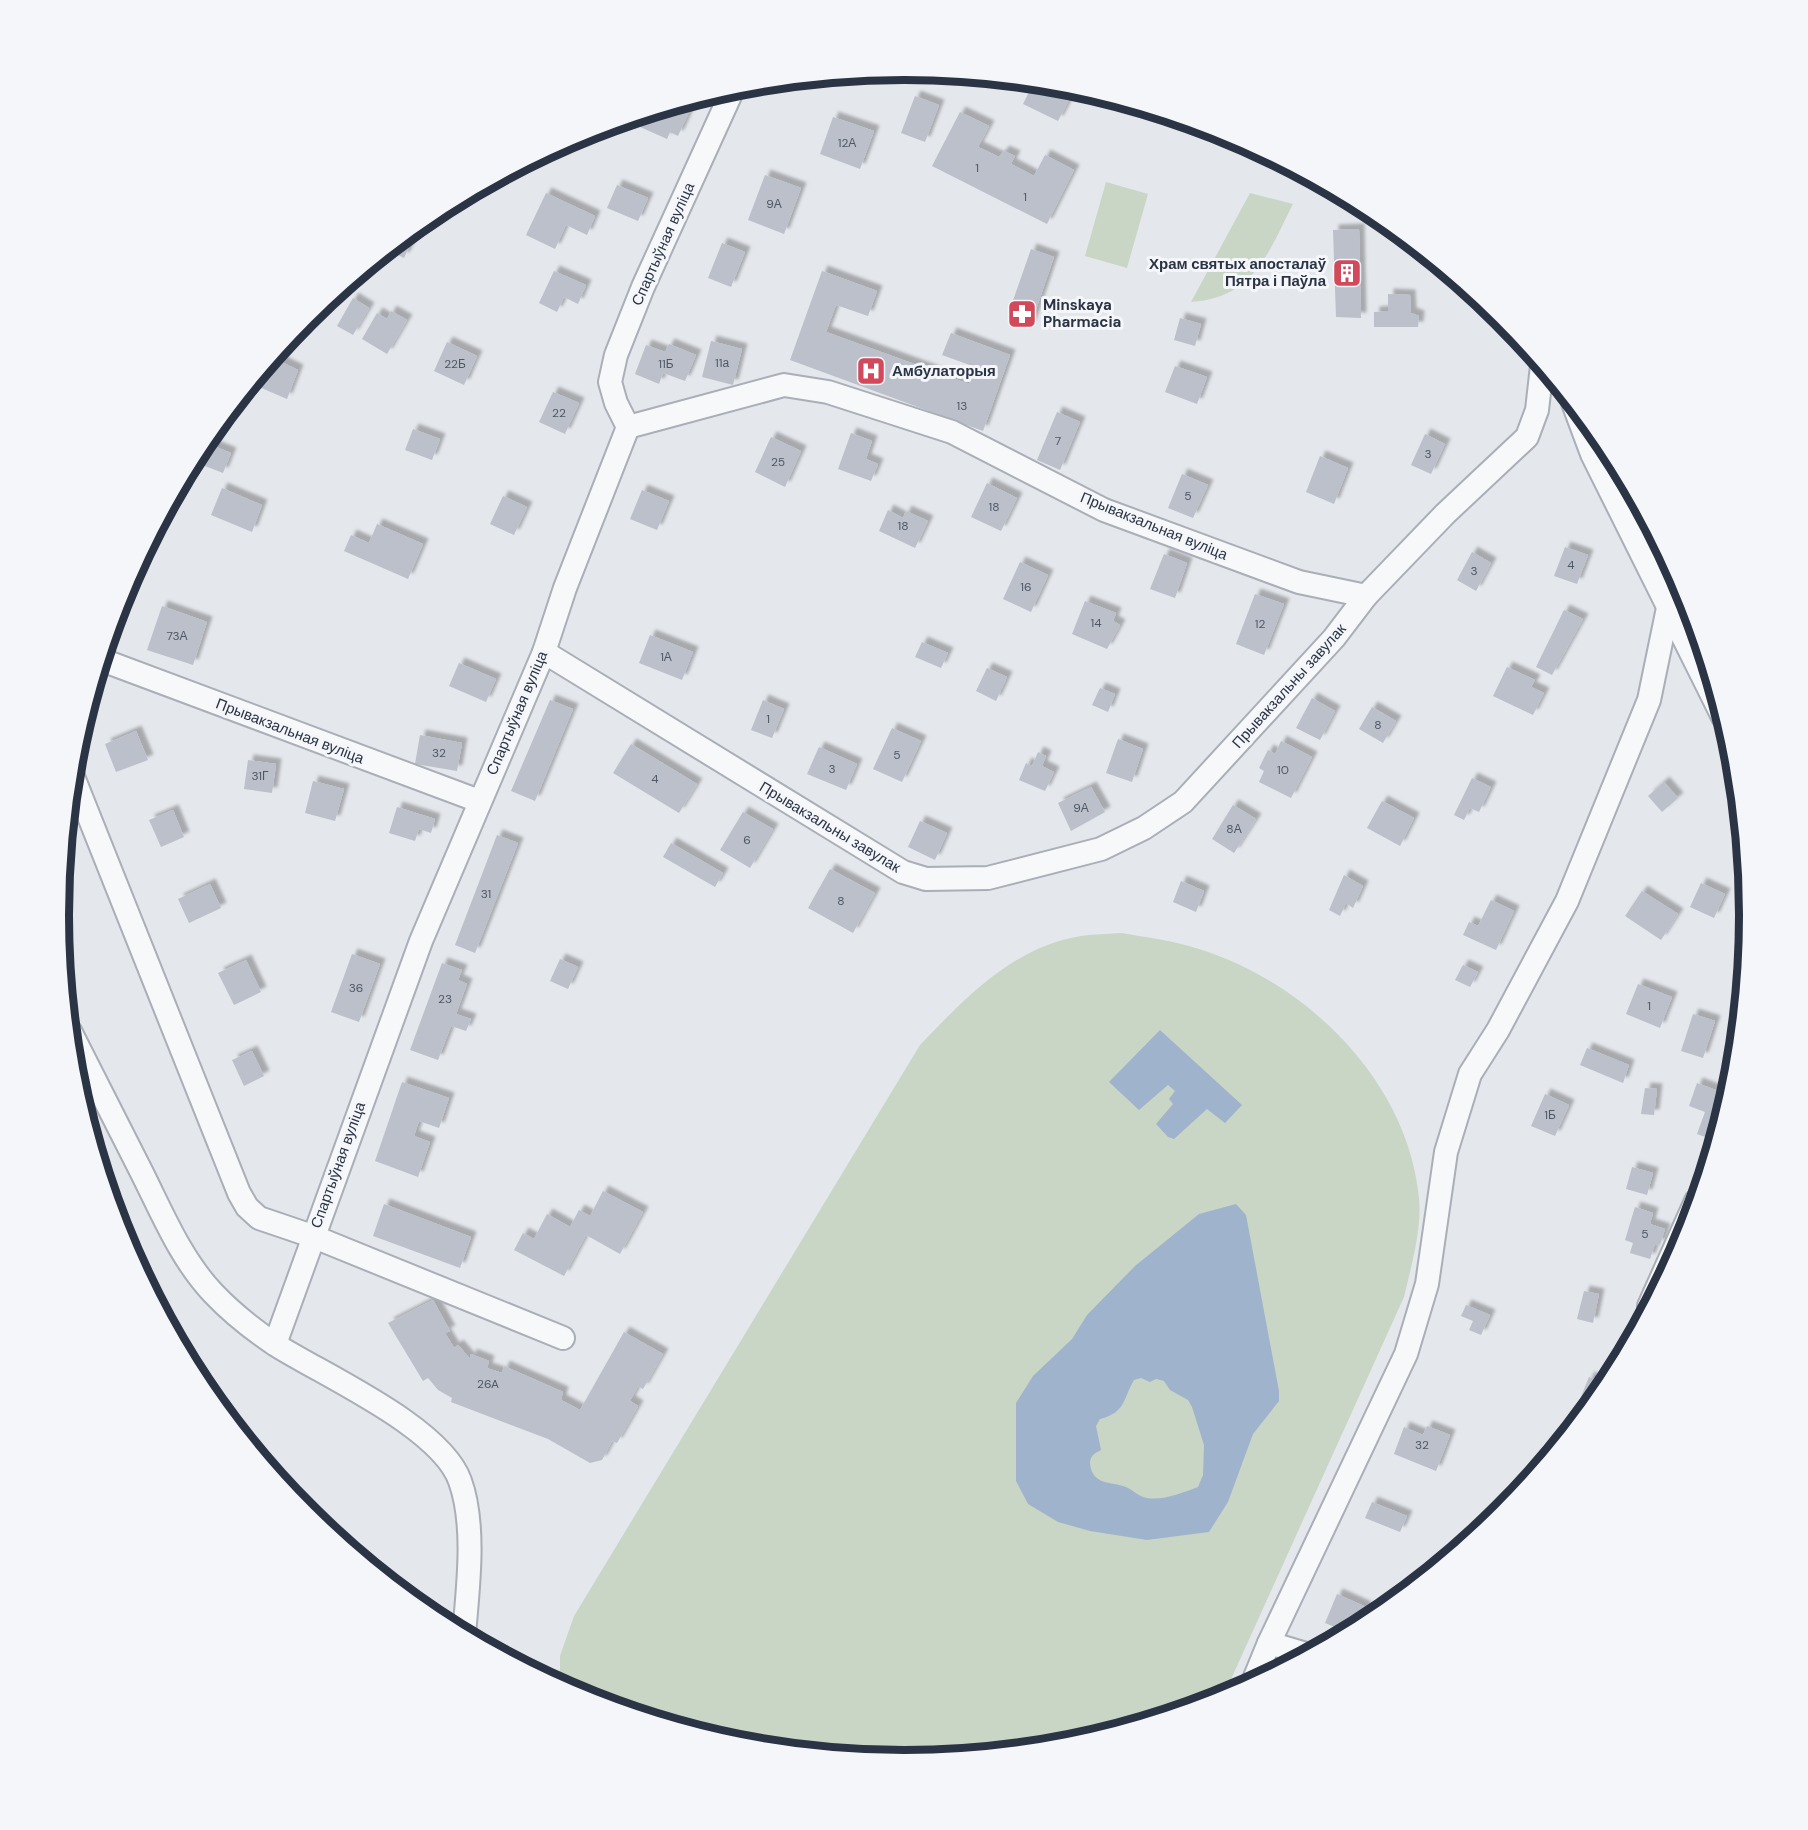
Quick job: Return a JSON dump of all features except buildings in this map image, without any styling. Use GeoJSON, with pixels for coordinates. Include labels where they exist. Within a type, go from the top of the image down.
{"type":"FeatureCollection","features":[{"type":"Feature","properties":{"kind":"street","name":"Спартыўная вуліца"},"geometry":{"type":"LineString","coordinates":[[274,1344],[422,941],[479,801],[544,652],[565,588],[628,427],[615,404],[610,382],[616,355],[643,287],[729,99]]}},
{"type":"Feature","properties":{"kind":"street"},"geometry":{"type":"LineString","coordinates":[[1366,596],[1460,499],[1527,437],[1537,410],[1541,375]]}},
{"type":"Feature","properties":{"kind":"street","name":"Прывакзальная вуліца"},"geometry":{"type":"LineString","coordinates":[[628,427],[784,385],[828,392],[952,432],[1104,510],[1299,582],[1366,596]]}},
{"type":"Feature","properties":{"kind":"street"},"geometry":{"type":"LineString","coordinates":[[1583,430],[1592,454],[1706,684]]}},
{"type":"Feature","properties":{"kind":"street","name":"Прывакзальны завулак"},"geometry":{"type":"LineString","coordinates":[[544,652],[903,872],[926,879],[988,878],[1101,849],[1144,828],[1183,802],[1334,638],[1366,596]]}},
{"type":"Feature","properties":{"kind":"street"},"geometry":{"type":"LineString","coordinates":[[1258,1671],[1406,1354],[1427,1284],[1446,1152],[1470,1074],[1498,1030],[1567,901],[1649,700],[1668,608]]}},
{"type":"Feature","properties":{"kind":"street","name":"Прывакзальная вуліца"},"geometry":{"type":"LineString","coordinates":[[108,662],[479,801]]}},
{"type":"Feature","properties":{"kind":"street"},"geometry":{"type":"LineString","coordinates":[[79,791],[239,1193],[247,1207],[259,1218],[312,1236],[563,1338]]}},
{"type":"Feature","properties":{"kind":"street"},"geometry":{"type":"LineString","coordinates":[[81,1052],[190,1266],[214,1294],[274,1344],[420,1433],[449,1460],[460,1479],[467,1519],[469,1567],[465,1625]]}},
{"type":"Feature","properties":{"kind":"street"},"geometry":{"type":"LineString","coordinates":[[1269,1643],[1297,1651]]}},
{"type":"Feature","properties":{"kind":"green space"},"geometry":{"type":"Polygon","coordinates":[[[1106,182],[1148,194],[1127,268],[1085,256],[1106,182]]]}},
{"type":"Feature","properties":{"kind":"green space"},"geometry":{"type":"Polygon","coordinates":[[[1250,193],[1293,204],[1266,255],[1244,282],[1230,292],[1212,299],[1191,302],[1250,193]]]}},
{"type":"Feature","properties":{"kind":"green space"},"geometry":{"type":"Polygon","coordinates":[[[1122,933],[1181,944],[1231,961],[1271,982],[1309,1008],[1342,1039],[1371,1074],[1394,1113],[1411,1154],[1420,1210],[1413,1261],[1404,1297],[1229,1684],[1172,1706],[1120,1722],[1067,1734],[1013,1743],[904,1750],[795,1743],[741,1734],[688,1722],[636,1706],[560,1675],[560,1656],[574,1616],[920,1045],[973,993],[1012,963],[1056,942],[1081,936],[1122,933]]]}},
{"type":"Feature","properties":{"kind":"water"},"geometry":{"type":"Polygon","coordinates":[[[1160,1030],[1242,1105],[1225,1123],[1207,1109],[1174,1139],[1168,1137],[1156,1124],[1173,1104],[1169,1099],[1175,1091],[1168,1085],[1139,1110],[1109,1082],[1160,1030]]]}},
{"type":"Feature","properties":{"kind":"water"},"geometry":{"type":"Polygon","coordinates":[[[1236,1204],[1246,1215],[1279,1401],[1253,1434],[1228,1502],[1209,1532],[1147,1540],[1090,1531],[1058,1522],[1028,1504],[1016,1481],[1016,1403],[1033,1376],[1072,1339],[1087,1315],[1135,1266],[1199,1214],[1236,1204]],[[1141,1378],[1134,1380],[1119,1409],[1100,1419],[1096,1426],[1101,1450],[1093,1455],[1090,1463],[1094,1476],[1098,1479],[1126,1487],[1139,1495],[1153,1499],[1173,1496],[1198,1487],[1203,1475],[1204,1445],[1188,1400],[1170,1390],[1164,1381],[1156,1379],[1150,1382],[1141,1378]]]}},
{"type":"Feature","properties":{"kind":"place","name":"Храм святых апосталаў Пятра і Паўла"},"geometry":{"type":"Point","coordinates":[1347,273]}},
{"type":"Feature","properties":{"kind":"place","name":"Minskaya Pharmacia"},"geometry":{"type":"Point","coordinates":[1022,314]}},
{"type":"Feature","properties":{"kind":"place","name":"Амбулаторыя"},"geometry":{"type":"Point","coordinates":[871,371]}}]}
